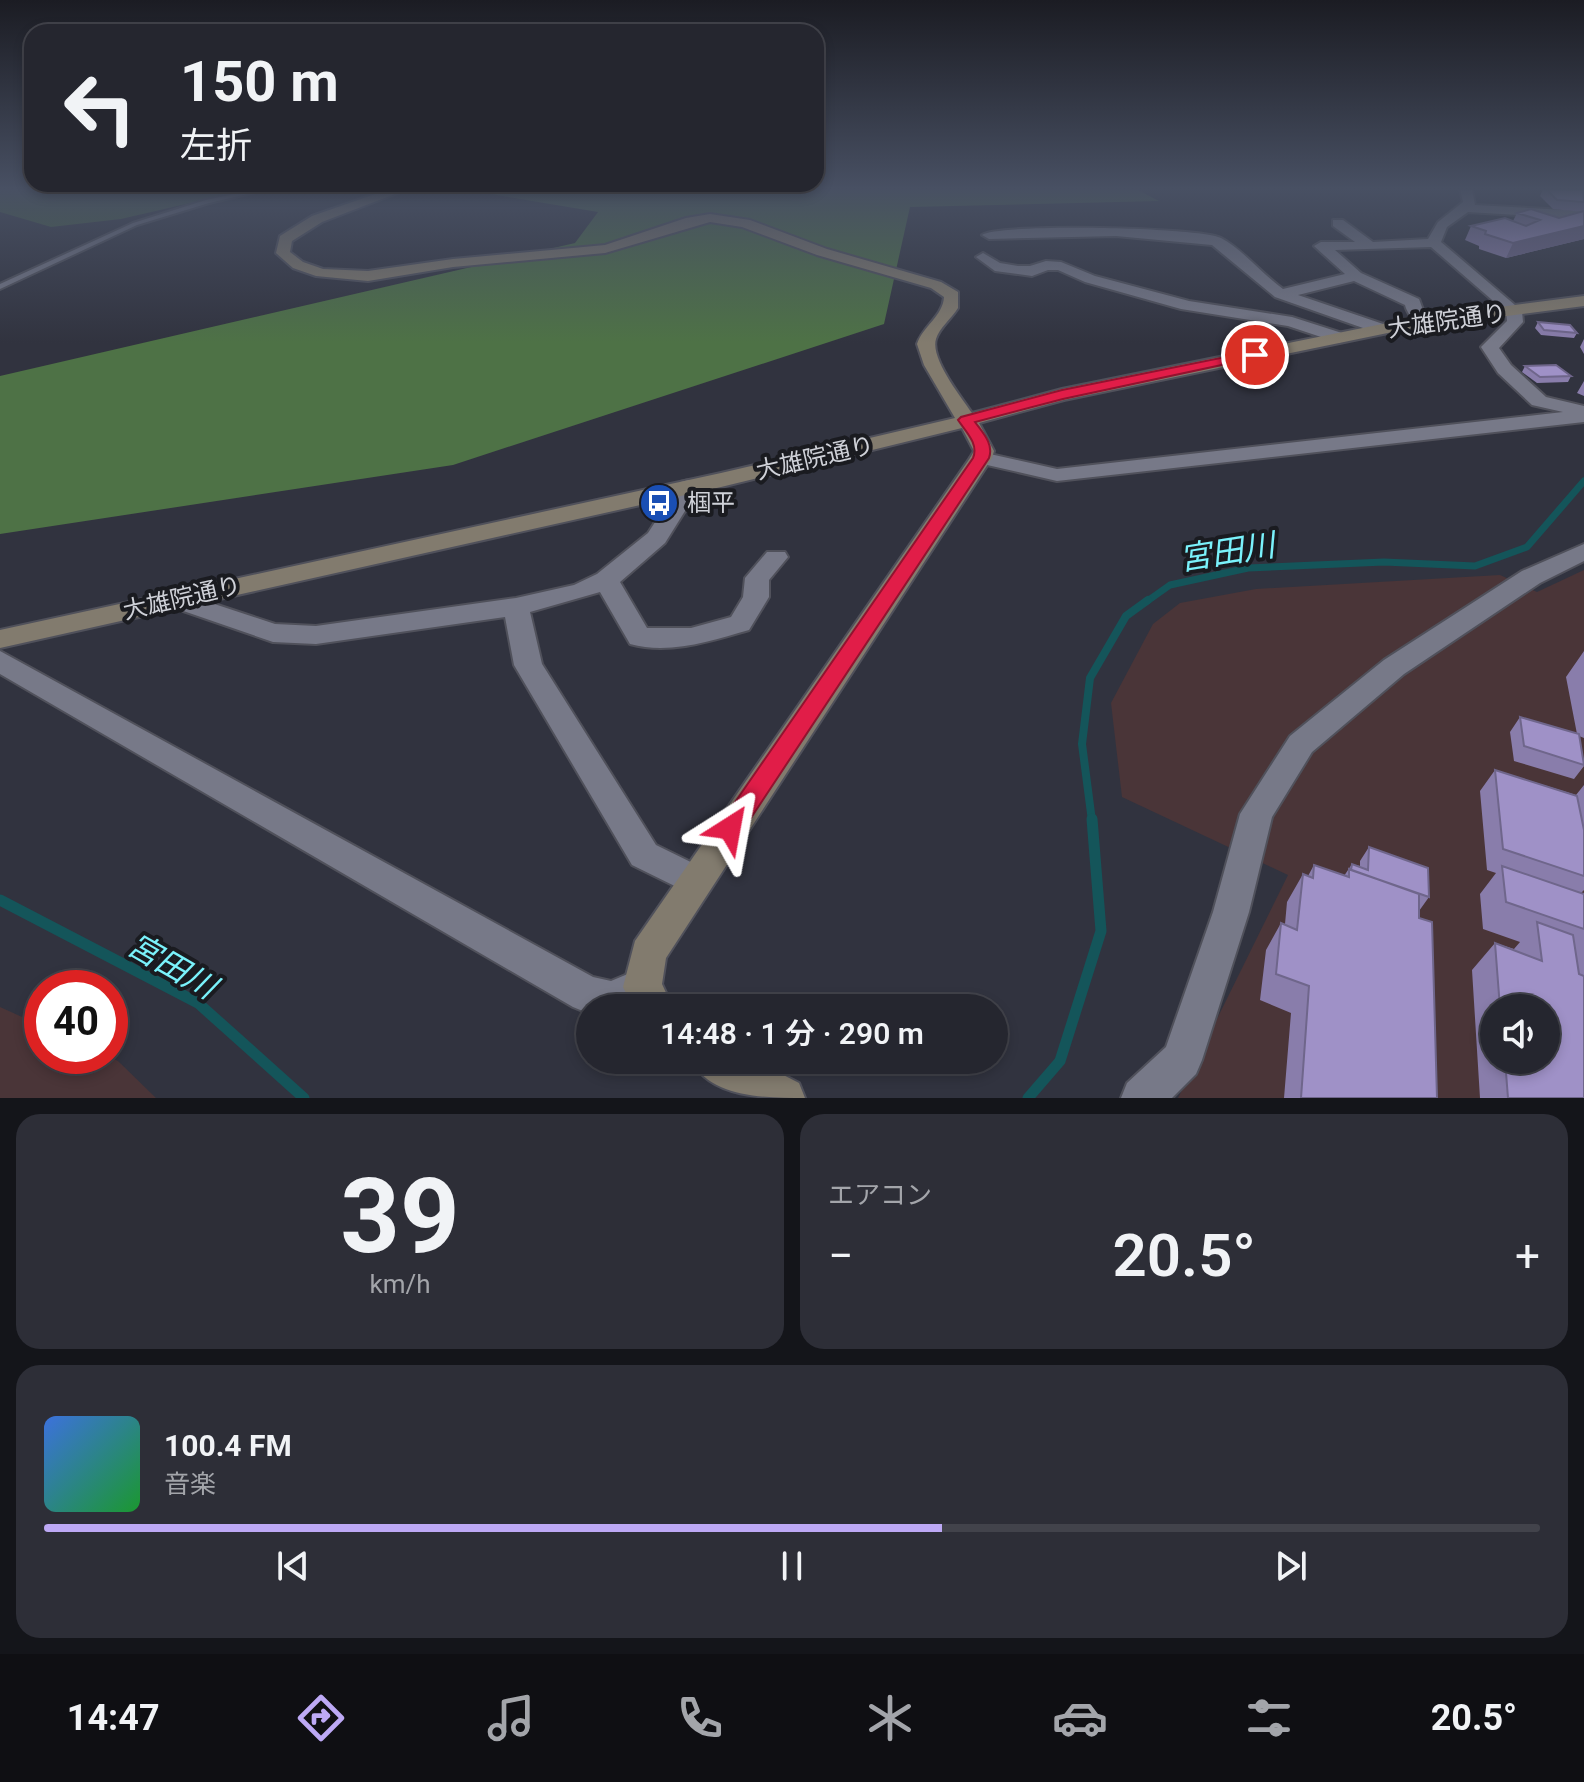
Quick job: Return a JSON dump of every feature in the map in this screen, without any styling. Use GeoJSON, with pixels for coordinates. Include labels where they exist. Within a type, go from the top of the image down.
{"type":"FeatureCollection","features":[{"type":"Feature","properties":{"kind":"street"},"geometry":{"type":"LineString","coordinates":[[285,240],[283,253],[298,265],[321,273],[368,276],[453,263],[605,249],[640,240]]}},
{"type":"Feature","properties":{"kind":"street"},"geometry":{"type":"LineString","coordinates":[[648,994],[648,953],[984,451],[927,355],[929,333],[953,302],[947,291],[789,240]]}},
{"type":"Feature","properties":{"kind":"street"},"geometry":{"type":"LineString","coordinates":[[1208,240],[1216,241],[1281,294],[1380,329]]}},
{"type":"Feature","properties":{"kind":"street"},"geometry":{"type":"LineString","coordinates":[[1362,240],[1370,246]]}},
{"type":"Feature","properties":{"kind":"street"},"geometry":{"type":"LineString","coordinates":[[1428,321],[1415,312],[1413,302],[1356,276],[1321,246],[1434,243],[1514,311],[1515,322],[1490,347],[1504,369],[1539,401],[1584,414]]}},
{"type":"Feature","properties":{"kind":"street"},"geometry":{"type":"LineString","coordinates":[[1136,247],[1227,250]]}},
{"type":"Feature","properties":{"kind":"street"},"geometry":{"type":"LineString","coordinates":[[983,257],[995,267],[1018,271],[1032,271],[1046,265],[1061,266],[1090,279],[1187,306],[1292,322],[1339,338]]}},
{"type":"Feature","properties":{"kind":"street"},"geometry":{"type":"LineString","coordinates":[[1281,294],[1356,276]]}},
{"type":"Feature","properties":{"kind":"street","name":"大雄院通り"},"geometry":{"type":"LineString","coordinates":[[0,639],[689,487],[901,438],[1062,395],[1380,329],[1584,301]]}},
{"type":"Feature","properties":{"kind":"street"},"geometry":{"type":"LineString","coordinates":[[981,458],[1057,475],[1584,414]]}},
{"type":"Feature","properties":{"kind":"street"},"geometry":{"type":"LineString","coordinates":[[175,599],[273,633],[316,635],[516,607],[582,591],[606,580],[657,538],[689,487]]}},
{"type":"Feature","properties":{"kind":"street"},"geometry":{"type":"LineString","coordinates":[[1142,1098],[1182,1060],[1231,912],[1256,814],[1301,744],[1394,667],[1531,577],[1584,551]]}},
{"type":"Feature","properties":{"kind":"street"},"geometry":{"type":"LineString","coordinates":[[606,580],[639,637],[691,637],[740,624],[756,597],[757,578],[776,557]]}},
{"type":"Feature","properties":{"kind":"street"},"geometry":{"type":"LineString","coordinates":[[516,607],[528,665],[644,855],[695,881]]}},
{"type":"Feature","properties":{"kind":"street"},"geometry":{"type":"LineString","coordinates":[[0,661],[587,994]]}},
{"type":"Feature","properties":{"kind":"street"},"geometry":{"type":"LineString","coordinates":[[739,1074],[784,1098]]}},
{"type":"Feature","properties":{"kind":"lane"},"geometry":{"type":"LineString","coordinates":[[0,287],[100,240]]}},
{"type":"Feature","properties":{"kind":"shaded area"},"geometry":{"type":"Polygon","coordinates":[[[1584,570],[1584,1098],[1178,1098],[1288,875],[1122,797],[1111,703],[1153,624],[1180,603],[1256,589],[1500,575],[1537,592],[1584,570]]]}},
{"type":"Feature","properties":{"kind":"shaded area"},"geometry":{"type":"Polygon","coordinates":[[[0,1007],[24,1018],[24,1074],[128,1074],[128,1071],[156,1098],[0,1098],[0,1007]]]}},
{"type":"Feature","properties":{"kind":"green space"},"geometry":{"type":"Polygon","coordinates":[[[577,240],[903,240],[884,324],[453,465],[0,534],[0,376],[577,240]]]}},
{"type":"Feature","properties":{"kind":"building"},"geometry":{"type":"Polygon","coordinates":[[[1538,322],[1570,325],[1577,333],[1544,330],[1538,322]]]}},
{"type":"Feature","properties":{"kind":"building"},"geometry":{"type":"Polygon","coordinates":[[[1556,365],[1571,376],[1540,377],[1525,366],[1556,365]]]}},
{"type":"Feature","properties":{"kind":"building"},"geometry":{"type":"Polygon","coordinates":[[[1520,717],[1579,734],[1584,765],[1524,746],[1520,717]]]}},
{"type":"Feature","properties":{"kind":"building"},"geometry":{"type":"Polygon","coordinates":[[[1495,770],[1577,796],[1584,830],[1584,876],[1503,849],[1495,770]]]}},
{"type":"Feature","properties":{"kind":"building"},"geometry":{"type":"Polygon","coordinates":[[[1369,847],[1428,868],[1429,897],[1351,870],[1352,864],[1368,870],[1369,847]]]}},
{"type":"Feature","properties":{"kind":"building"},"geometry":{"type":"Polygon","coordinates":[[[1314,865],[1349,877],[1349,869],[1419,894],[1419,918],[1432,922],[1437,1098],[1301,1098],[1309,986],[1276,974],[1281,923],[1297,930],[1303,874],[1313,878],[1314,865]]]}},
{"type":"Feature","properties":{"kind":"building"},"geometry":{"type":"Polygon","coordinates":[[[1502,866],[1584,894],[1584,929],[1506,902],[1502,866]]]}},
{"type":"Feature","properties":{"kind":"building"},"geometry":{"type":"Polygon","coordinates":[[[1537,922],[1573,935],[1579,974],[1584,976],[1584,1098],[1508,1098],[1506,1074],[1560,1074],[1560,994],[1499,994],[1495,943],[1542,961],[1537,922]]]}},
{"type":"Feature","properties":{"kind":"waterway","name":"宮田川"},"geometry":{"type":"LineString","coordinates":[[1146,602],[1170,585],[1248,568],[1384,562],[1475,566],[1527,547],[1584,481]]}},
{"type":"Feature","properties":{"kind":"waterway","name":"宮田川"},"geometry":{"type":"LineString","coordinates":[[1092,821],[1082,744],[1090,678],[1126,616],[1148,600]]}},
{"type":"Feature","properties":{"kind":"waterway","name":"宮田川"},"geometry":{"type":"LineString","coordinates":[[1028,1098],[1060,1061],[1101,931],[1092,819]]}},
{"type":"Feature","properties":{"kind":"waterway","name":"宮田川"},"geometry":{"type":"LineString","coordinates":[[0,900],[198,1003],[304,1098]]}},
{"type":"Feature","properties":{"kind":"place","name":"椢平"},"geometry":{"type":"Point","coordinates":[659,503]}},
{"type":"Feature","properties":{"kind":"route"},"geometry":{"type":"LineString","coordinates":[[730,828],[981,458],[984,451],[981,443],[966,420],[1062,395],[1255,355]]}}]}
